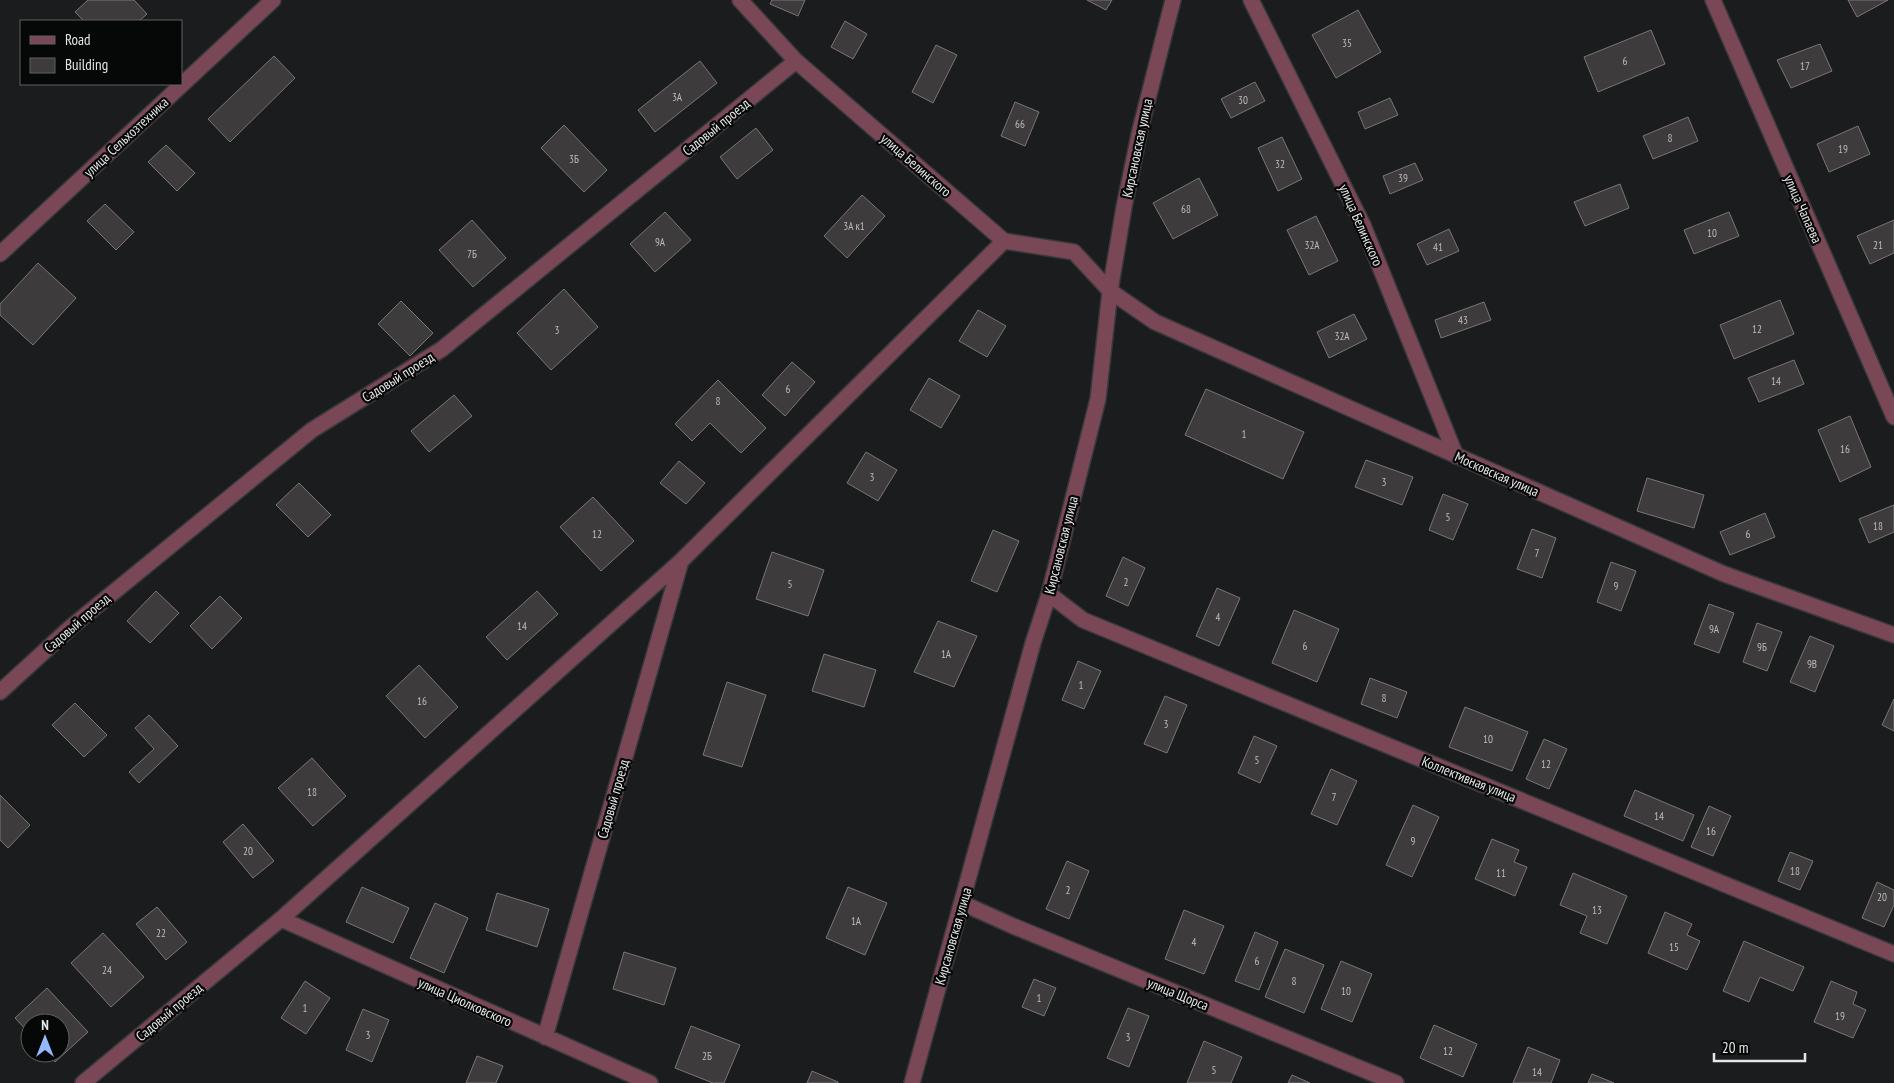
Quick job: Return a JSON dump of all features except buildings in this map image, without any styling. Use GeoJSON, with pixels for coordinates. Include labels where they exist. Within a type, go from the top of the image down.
{"type":"FeatureCollection","features":[{"type":"Feature","properties":{"kind":"street","name":"улица Сельхозтехника"},"geometry":{"type":"LineString","coordinates":[[182,85],[273,0]]}},
{"type":"Feature","properties":{"kind":"street","name":"улица Белинского"},"geometry":{"type":"LineString","coordinates":[[740,0],[796,61],[1004,241]]}},
{"type":"Feature","properties":{"kind":"street","name":"Кирсановская улица"},"geometry":{"type":"LineString","coordinates":[[912,1083],[1033,643],[1049,594],[1098,399],[1110,291],[1140,130],[1173,0]]}},
{"type":"Feature","properties":{"kind":"street","name":"улица Белинского"},"geometry":{"type":"LineString","coordinates":[[1251,0],[1363,225],[1456,456]]}},
{"type":"Feature","properties":{"kind":"street","name":"улица Чапаева"},"geometry":{"type":"LineString","coordinates":[[1712,0],[1894,417]]}},
{"type":"Feature","properties":{"kind":"street","name":"Садовый проезд"},"geometry":{"type":"LineString","coordinates":[[0,692],[72,626],[312,430],[442,349],[796,61]]}},
{"type":"Feature","properties":{"kind":"street","name":"улица Сельхозтехника"},"geometry":{"type":"LineString","coordinates":[[0,254],[182,85]]}},
{"type":"Feature","properties":{"kind":"street","name":"Садовый проезд"},"geometry":{"type":"LineString","coordinates":[[83,1083],[282,919],[681,562],[1004,241]]}},
{"type":"Feature","properties":{"kind":"street"},"geometry":{"type":"LineString","coordinates":[[1004,241],[1074,252],[1110,291]]}},
{"type":"Feature","properties":{"kind":"street","name":"Московская улица"},"geometry":{"type":"LineString","coordinates":[[1110,291],[1155,322],[1724,574],[1894,635]]}},
{"type":"Feature","properties":{"kind":"street","name":"Садовый проезд"},"geometry":{"type":"LineString","coordinates":[[545,1037],[681,562]]}},
{"type":"Feature","properties":{"kind":"street","name":"Коллективная улица"},"geometry":{"type":"LineString","coordinates":[[1049,594],[1084,620],[1894,954]]}},
{"type":"Feature","properties":{"kind":"street","name":"улица Щорса"},"geometry":{"type":"LineString","coordinates":[[962,903],[1013,926],[1396,1083]]}},
{"type":"Feature","properties":{"kind":"street","name":"улица Циолковского"},"geometry":{"type":"LineString","coordinates":[[282,919],[650,1083]]}}]}
